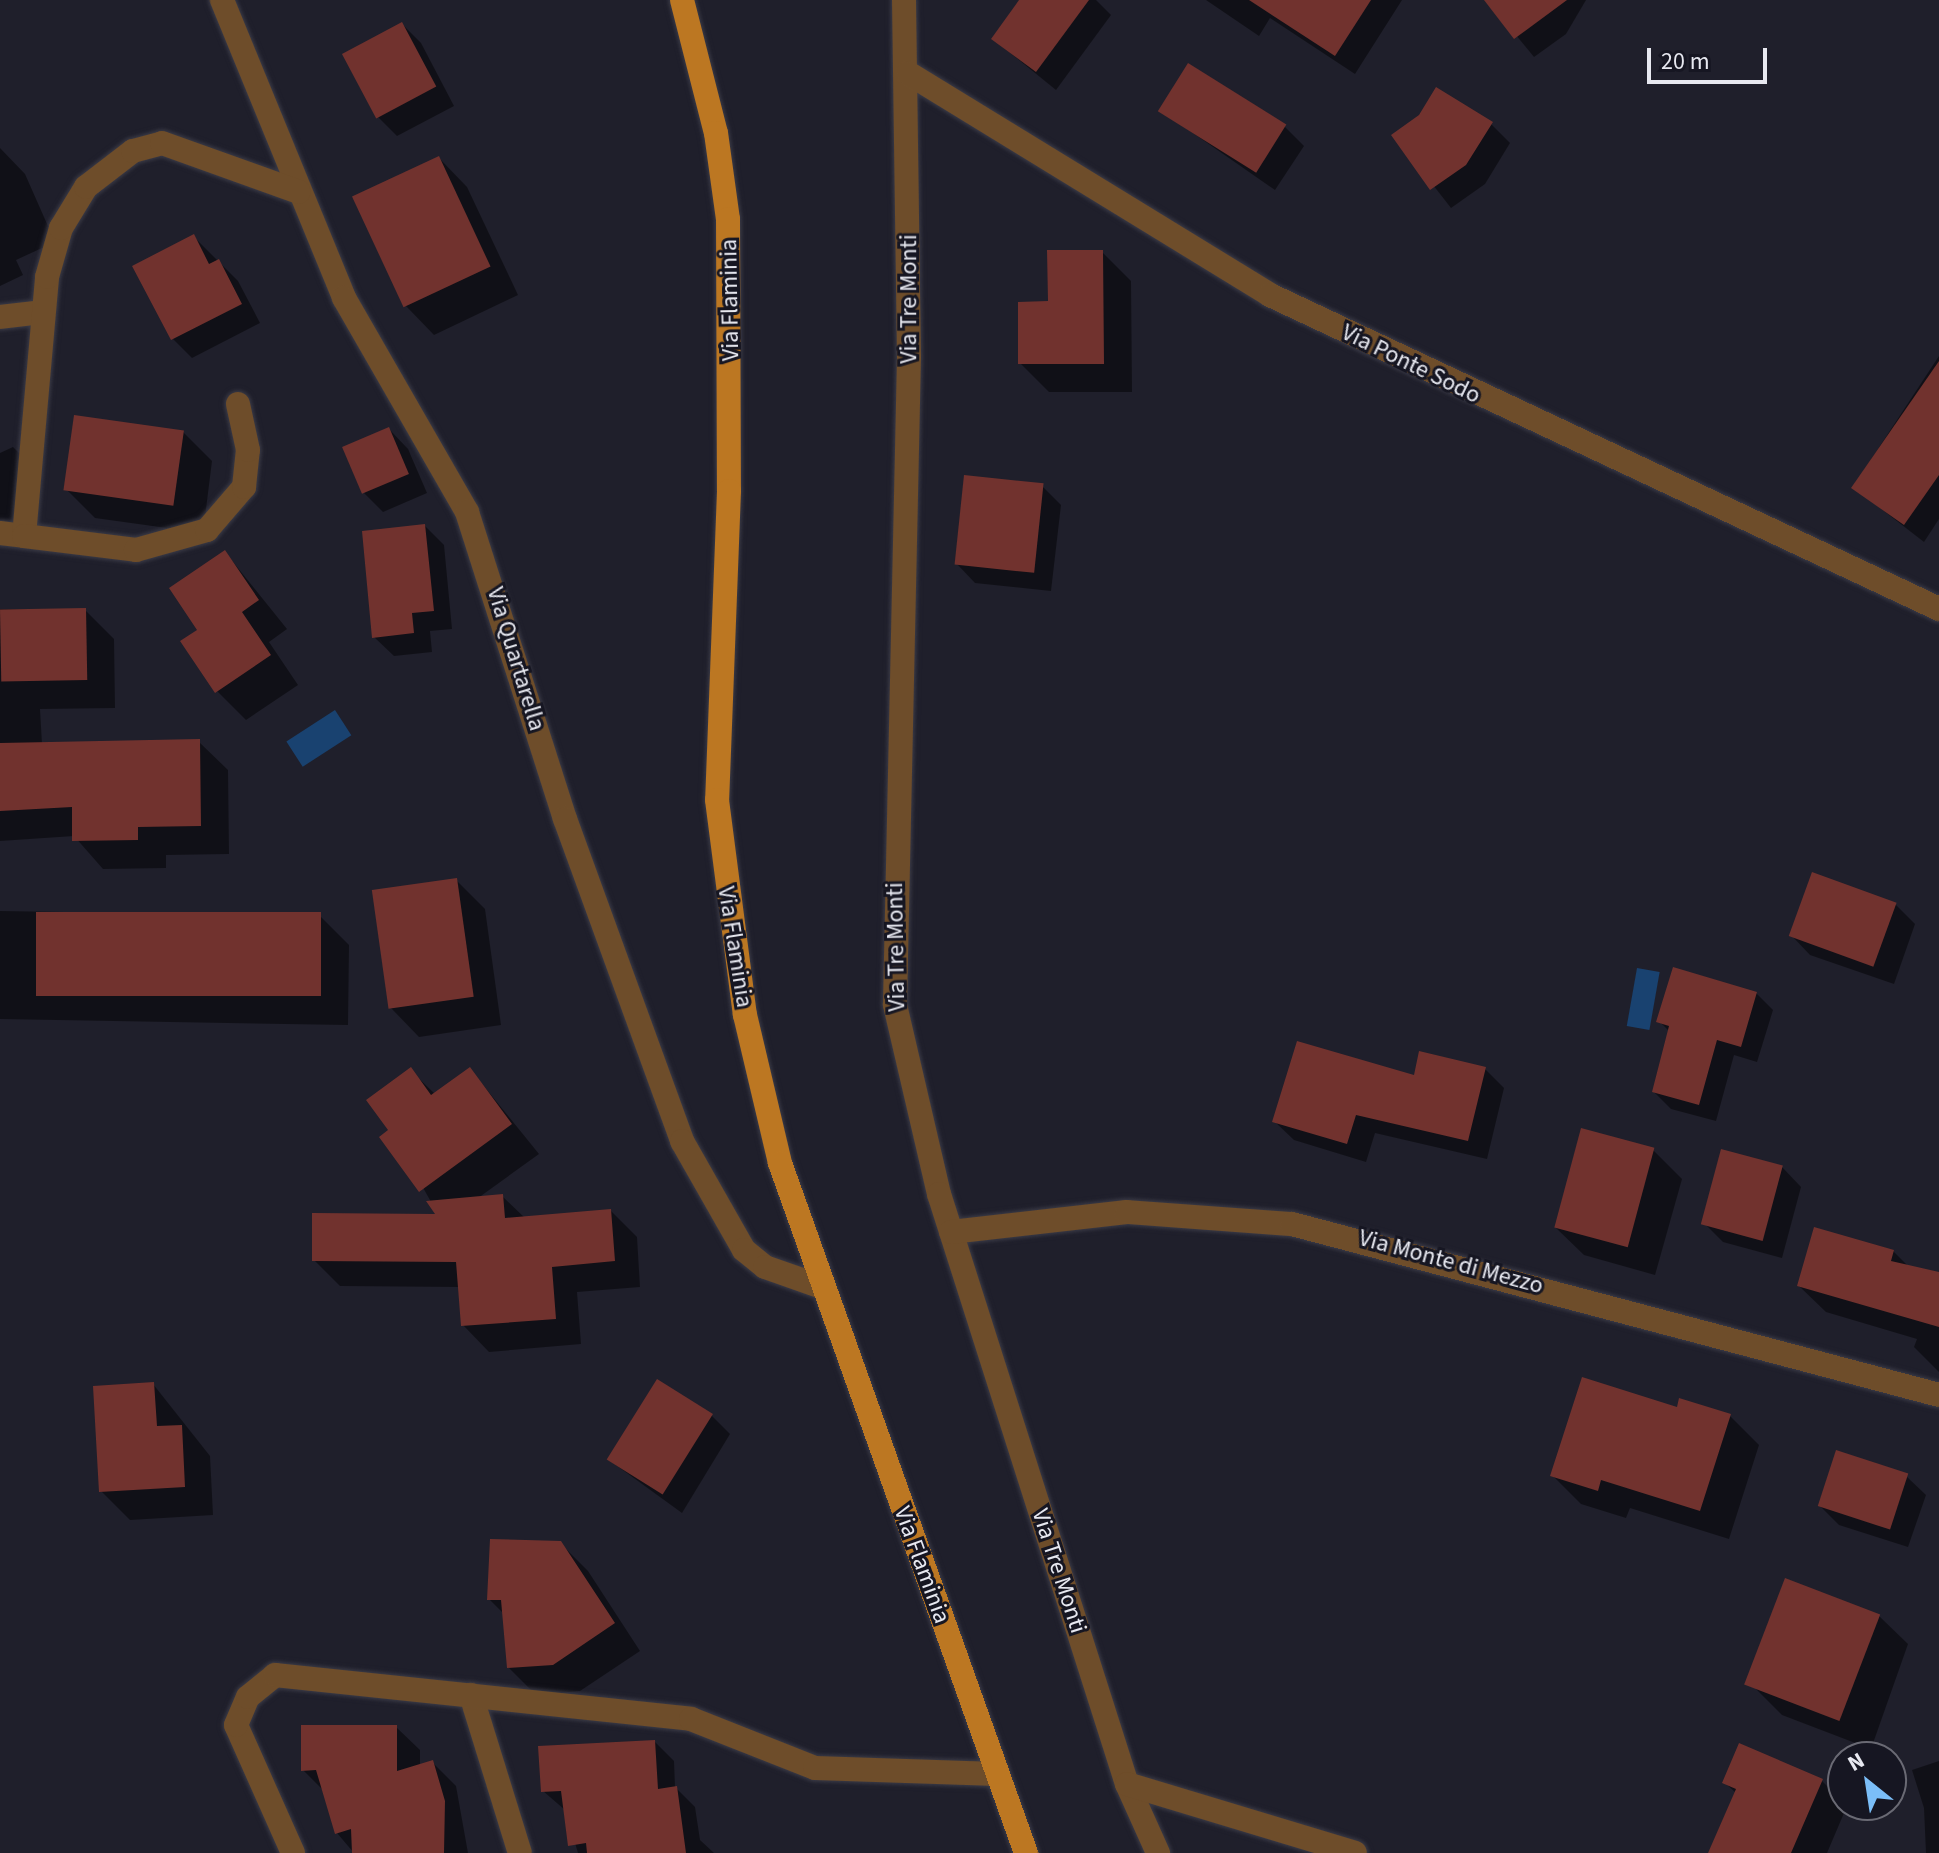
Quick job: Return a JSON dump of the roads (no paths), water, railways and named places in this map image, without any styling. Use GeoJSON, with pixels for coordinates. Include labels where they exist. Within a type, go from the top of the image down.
{"type":"FeatureCollection","features":[{"type":"Feature","properties":{"kind":"main road","name":"Via Flaminia"},"geometry":{"type":"LineString","coordinates":[[682,0],[716,133],[728,219],[729,491],[716,760],[722,856],[745,1015],[780,1163],[1026,1853]]}},
{"type":"Feature","properties":{"kind":"street","name":"Via Quartarella"},"geometry":{"type":"LineString","coordinates":[[222,0],[299,192],[364,340],[467,512],[565,819],[682,1141],[744,1250],[765,1267],[822,1287]]}},
{"type":"Feature","properties":{"kind":"street","name":"Via Tre Monti"},"geometry":{"type":"LineString","coordinates":[[904,0],[908,73],[909,357],[892,975],[909,1085],[951,1232],[1127,1784],[1158,1853]]}},
{"type":"Feature","properties":{"kind":"street","name":"Via Ponte Sodo"},"geometry":{"type":"LineString","coordinates":[[908,73],[1270,295],[1939,609]]}},
{"type":"Feature","properties":{"kind":"street"},"geometry":{"type":"LineString","coordinates":[[238,404],[248,450],[244,487],[207,530],[136,550],[12,535],[43,312],[68,213],[97,176],[142,146],[172,145],[299,192]]}},
{"type":"Feature","properties":{"kind":"street"},"geometry":{"type":"LineString","coordinates":[[0,317],[43,312]]}},
{"type":"Feature","properties":{"kind":"street","name":"Via Monte di Mezzo"},"geometry":{"type":"LineString","coordinates":[[951,1232],[1127,1212],[1292,1224],[1939,1395]]}},
{"type":"Feature","properties":{"kind":"street"},"geometry":{"type":"LineString","coordinates":[[293,1853],[236,1725],[248,1697],[275,1675],[691,1719],[815,1768],[997,1774]]}},
{"type":"Feature","properties":{"kind":"street"},"geometry":{"type":"LineString","coordinates":[[471,1695],[520,1853]]}},
{"type":"Feature","properties":{"kind":"street"},"geometry":{"type":"LineString","coordinates":[[1127,1784],[1355,1853]]}},
{"type":"Feature","properties":{"kind":"water"},"geometry":{"type":"Polygon","coordinates":[[[335,710],[351,735],[303,767],[286,742],[335,710]]]}},
{"type":"Feature","properties":{"kind":"water"},"geometry":{"type":"Polygon","coordinates":[[[1637,968],[1660,972],[1649,1030],[1627,1026],[1637,968]]]}}]}
